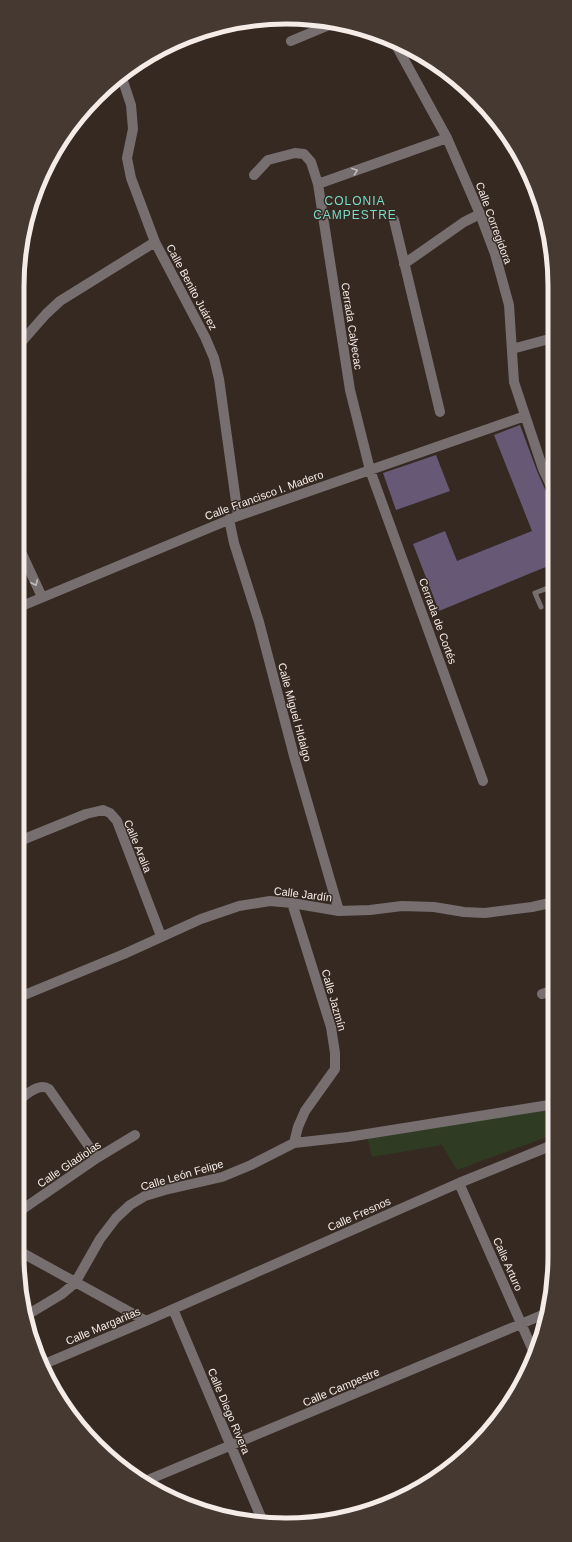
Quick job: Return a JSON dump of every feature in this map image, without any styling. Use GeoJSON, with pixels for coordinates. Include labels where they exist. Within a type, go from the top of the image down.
{"type":"FeatureCollection","features":[{"type":"Feature","properties":{"kind":"street"},"geometry":{"type":"LineString","coordinates":[[291,41],[325,27]]}},
{"type":"Feature","properties":{"kind":"street","name":"Calle Corregidora"},"geometry":{"type":"LineString","coordinates":[[398,49],[447,138],[480,214],[495,254],[509,305],[514,382],[524,416],[548,480]]}},
{"type":"Feature","properties":{"kind":"street","name":"Calle Benito Juárez"},"geometry":{"type":"LineString","coordinates":[[123,81],[131,105],[133,129],[127,158],[130,178],[155,242],[205,337],[214,358],[219,379],[234,517]]}},
{"type":"Feature","properties":{"kind":"street"},"geometry":{"type":"LineString","coordinates":[[318,184],[447,138]]}},
{"type":"Feature","properties":{"kind":"street","name":"Cerrada Calyecac"},"geometry":{"type":"LineString","coordinates":[[254,175],[268,160],[294,153],[304,154],[311,162],[318,184],[350,390],[370,470]]}},
{"type":"Feature","properties":{"kind":"street"},"geometry":{"type":"LineString","coordinates":[[404,264],[464,222],[480,214]]}},
{"type":"Feature","properties":{"kind":"street"},"geometry":{"type":"LineString","coordinates":[[394,220],[440,412]]}},
{"type":"Feature","properties":{"kind":"street"},"geometry":{"type":"LineString","coordinates":[[24,339],[46,314],[60,301],[155,242]]}},
{"type":"Feature","properties":{"kind":"street"},"geometry":{"type":"LineString","coordinates":[[512,349],[548,339]]}},
{"type":"Feature","properties":{"kind":"street","name":"Calle Francisco I. Madero"},"geometry":{"type":"LineString","coordinates":[[24,605],[234,517],[524,416]]}},
{"type":"Feature","properties":{"kind":"street"},"geometry":{"type":"LineString","coordinates":[[543,469],[548,466]]}},
{"type":"Feature","properties":{"kind":"street","name":"Cerrada de Cortés"},"geometry":{"type":"LineString","coordinates":[[370,470],[483,781]]}},
{"type":"Feature","properties":{"kind":"street","name":"Calle Miguel HIdalgo"},"geometry":{"type":"LineString","coordinates":[[234,517],[234,543],[259,622],[294,756],[339,911]]}},
{"type":"Feature","properties":{"kind":"street"},"geometry":{"type":"LineString","coordinates":[[24,558],[42,597]]}},
{"type":"Feature","properties":{"kind":"street","name":"Calle Aralia"},"geometry":{"type":"LineString","coordinates":[[24,839],[86,814],[103,810],[110,813],[117,821],[161,936]]}},
{"type":"Feature","properties":{"kind":"street","name":"Calle Jardín"},"geometry":{"type":"LineString","coordinates":[[24,995],[124,954],[201,919],[239,906],[270,901],[339,911],[370,910],[402,906],[434,907],[464,912],[485,913],[548,903]]}},
{"type":"Feature","properties":{"kind":"street","name":"Calle Jazmín"},"geometry":{"type":"LineString","coordinates":[[292,903],[331,1027],[335,1053],[335,1069],[305,1111],[298,1127],[294,1143]]}},
{"type":"Feature","properties":{"kind":"street"},"geometry":{"type":"LineString","coordinates":[[542,994],[548,992]]}},
{"type":"Feature","properties":{"kind":"street"},"geometry":{"type":"LineString","coordinates":[[24,1096],[40,1086],[49,1088],[97,1158]]}},
{"type":"Feature","properties":{"kind":"street","name":"Calle León Felipe"},"geometry":{"type":"LineString","coordinates":[[30,1313],[62,1294],[75,1283],[100,1239],[116,1218],[130,1205],[145,1196],[222,1177],[251,1165],[294,1143],[348,1137],[548,1105]]}},
{"type":"Feature","properties":{"kind":"street","name":"Calle Gladiolas"},"geometry":{"type":"LineString","coordinates":[[24,1208],[97,1158],[135,1135]]}},
{"type":"Feature","properties":{"kind":"street","name":"Calle Fresnos"},"geometry":{"type":"LineString","coordinates":[[173,1308],[459,1183],[548,1147]]}},
{"type":"Feature","properties":{"kind":"street","name":"Calle Arturo"},"geometry":{"type":"LineString","coordinates":[[459,1183],[532,1347]]}},
{"type":"Feature","properties":{"kind":"street"},"geometry":{"type":"LineString","coordinates":[[24,1254],[146,1321]]}},
{"type":"Feature","properties":{"kind":"street","name":"Calle Margaritas"},"geometry":{"type":"LineString","coordinates":[[47,1363],[173,1308]]}},
{"type":"Feature","properties":{"kind":"street","name":"Calle Diego Rivera"},"geometry":{"type":"LineString","coordinates":[[173,1308],[261,1517]]}},
{"type":"Feature","properties":{"kind":"street","name":"Calle Campestre"},"geometry":{"type":"LineString","coordinates":[[149,1479],[541,1316]]}},
{"type":"Feature","properties":{"kind":"lane"},"geometry":{"type":"LineString","coordinates":[[542,607],[535,592],[548,588]]}},
{"type":"Feature","properties":{"kind":"green space"},"geometry":{"type":"Polygon","coordinates":[[[548,1102],[548,1137],[457,1170],[442,1145],[372,1157],[367,1136],[548,1102]]]}},
{"type":"Feature","properties":{"kind":"building"},"geometry":{"type":"Polygon","coordinates":[[[520,425],[548,496],[548,566],[439,611],[413,544],[445,531],[457,561],[532,531],[494,435],[520,425]]]}},
{"type":"Feature","properties":{"kind":"building"},"geometry":{"type":"Polygon","coordinates":[[[436,455],[450,491],[396,510],[383,473],[436,455]]]}},
{"type":"Feature","properties":{"kind":"district","name":"COLONIA CAMPESTRE"},"geometry":{"type":"Point","coordinates":[355,208]}}]}
